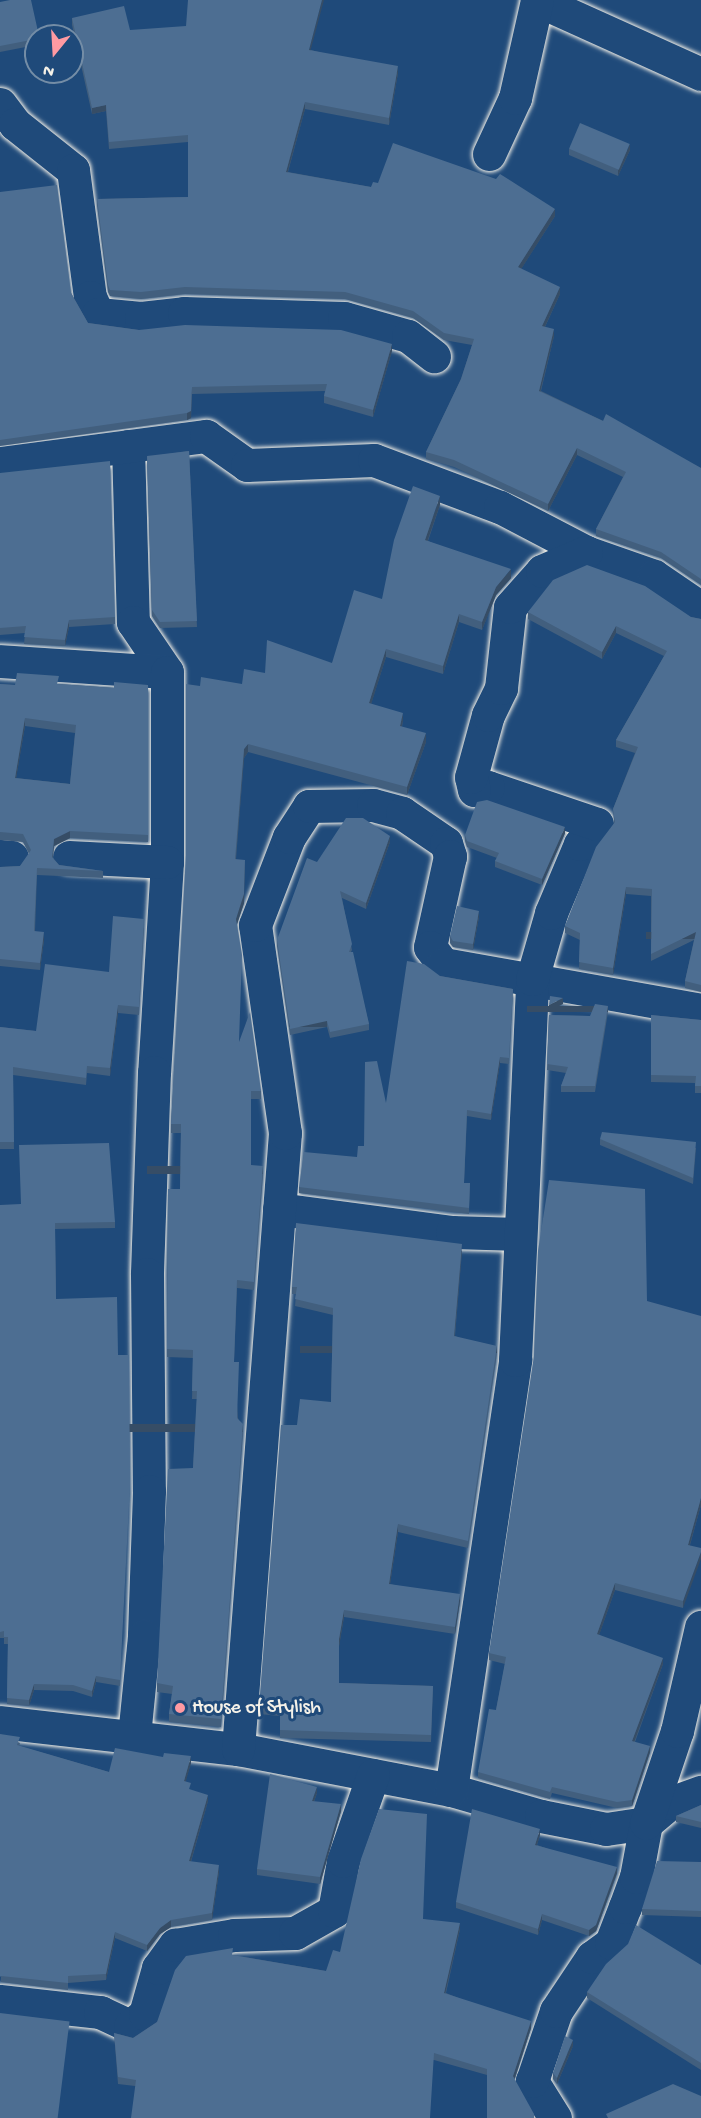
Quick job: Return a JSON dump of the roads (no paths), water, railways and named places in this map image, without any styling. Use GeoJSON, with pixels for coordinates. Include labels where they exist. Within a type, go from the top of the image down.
{"type":"FeatureCollection","features":[{"type":"Feature","properties":{"kind":"street"},"geometry":{"type":"LineString","coordinates":[[489,154],[515,98],[537,0],[701,74]]}},
{"type":"Feature","properties":{"kind":"street"},"geometry":{"type":"LineString","coordinates":[[0,104],[15,124],[73,170],[90,297],[98,314],[141,318],[184,313],[344,318],[408,336],[434,356]]}},
{"type":"Feature","properties":{"kind":"street"},"geometry":{"type":"LineString","coordinates":[[0,463],[206,436],[247,465],[374,460],[500,507],[586,552],[654,576],[701,608]]}},
{"type":"Feature","properties":{"kind":"street"},"geometry":{"type":"LineString","coordinates":[[128,446],[133,622],[167,672],[167,862],[154,1072],[147,1274],[149,1491],[145,1625],[134,1736]]}},
{"type":"Feature","properties":{"kind":"street"},"geometry":{"type":"LineString","coordinates":[[451,1790],[515,1360],[532,979],[551,913],[580,844],[597,824],[488,787],[474,790],[471,777],[488,715],[501,688],[510,607],[542,571],[586,552]]}},
{"type":"Feature","properties":{"kind":"street"},"geometry":{"type":"LineString","coordinates":[[0,661],[167,672]]}},
{"type":"Feature","properties":{"kind":"street"},"geometry":{"type":"LineString","coordinates":[[238,1749],[285,1133],[255,925],[289,837],[309,806],[373,805],[402,813],[446,843],[450,856],[430,947],[443,964],[701,1010]]}},
{"type":"Feature","properties":{"kind":"street"},"geometry":{"type":"LineString","coordinates":[[69,857],[167,862]]}},
{"type":"Feature","properties":{"kind":"street"},"geometry":{"type":"LineString","coordinates":[[279,1209],[452,1232],[520,1234]]}},
{"type":"Feature","properties":{"kind":"street"},"geometry":{"type":"LineString","coordinates":[[555,2118],[532,2080],[556,2011],[592,1958],[611,1943],[636,1877],[646,1823],[677,1731],[701,1627]]}},
{"type":"Feature","properties":{"kind":"street"},"geometry":{"type":"LineString","coordinates":[[0,1722],[238,1749],[451,1790],[542,1816],[606,1828],[646,1823],[670,1803],[701,1792]]}},
{"type":"Feature","properties":{"kind":"street"},"geometry":{"type":"LineString","coordinates":[[0,2001],[100,2012],[130,2026],[145,2014],[158,1968],[175,1945],[234,1935],[295,1933],[334,1911],[342,1861],[373,1775]]}},
{"type":"Feature","properties":{"kind":"place","name":"House of Stylish"},"geometry":{"type":"Point","coordinates":[180,1708]}}]}
